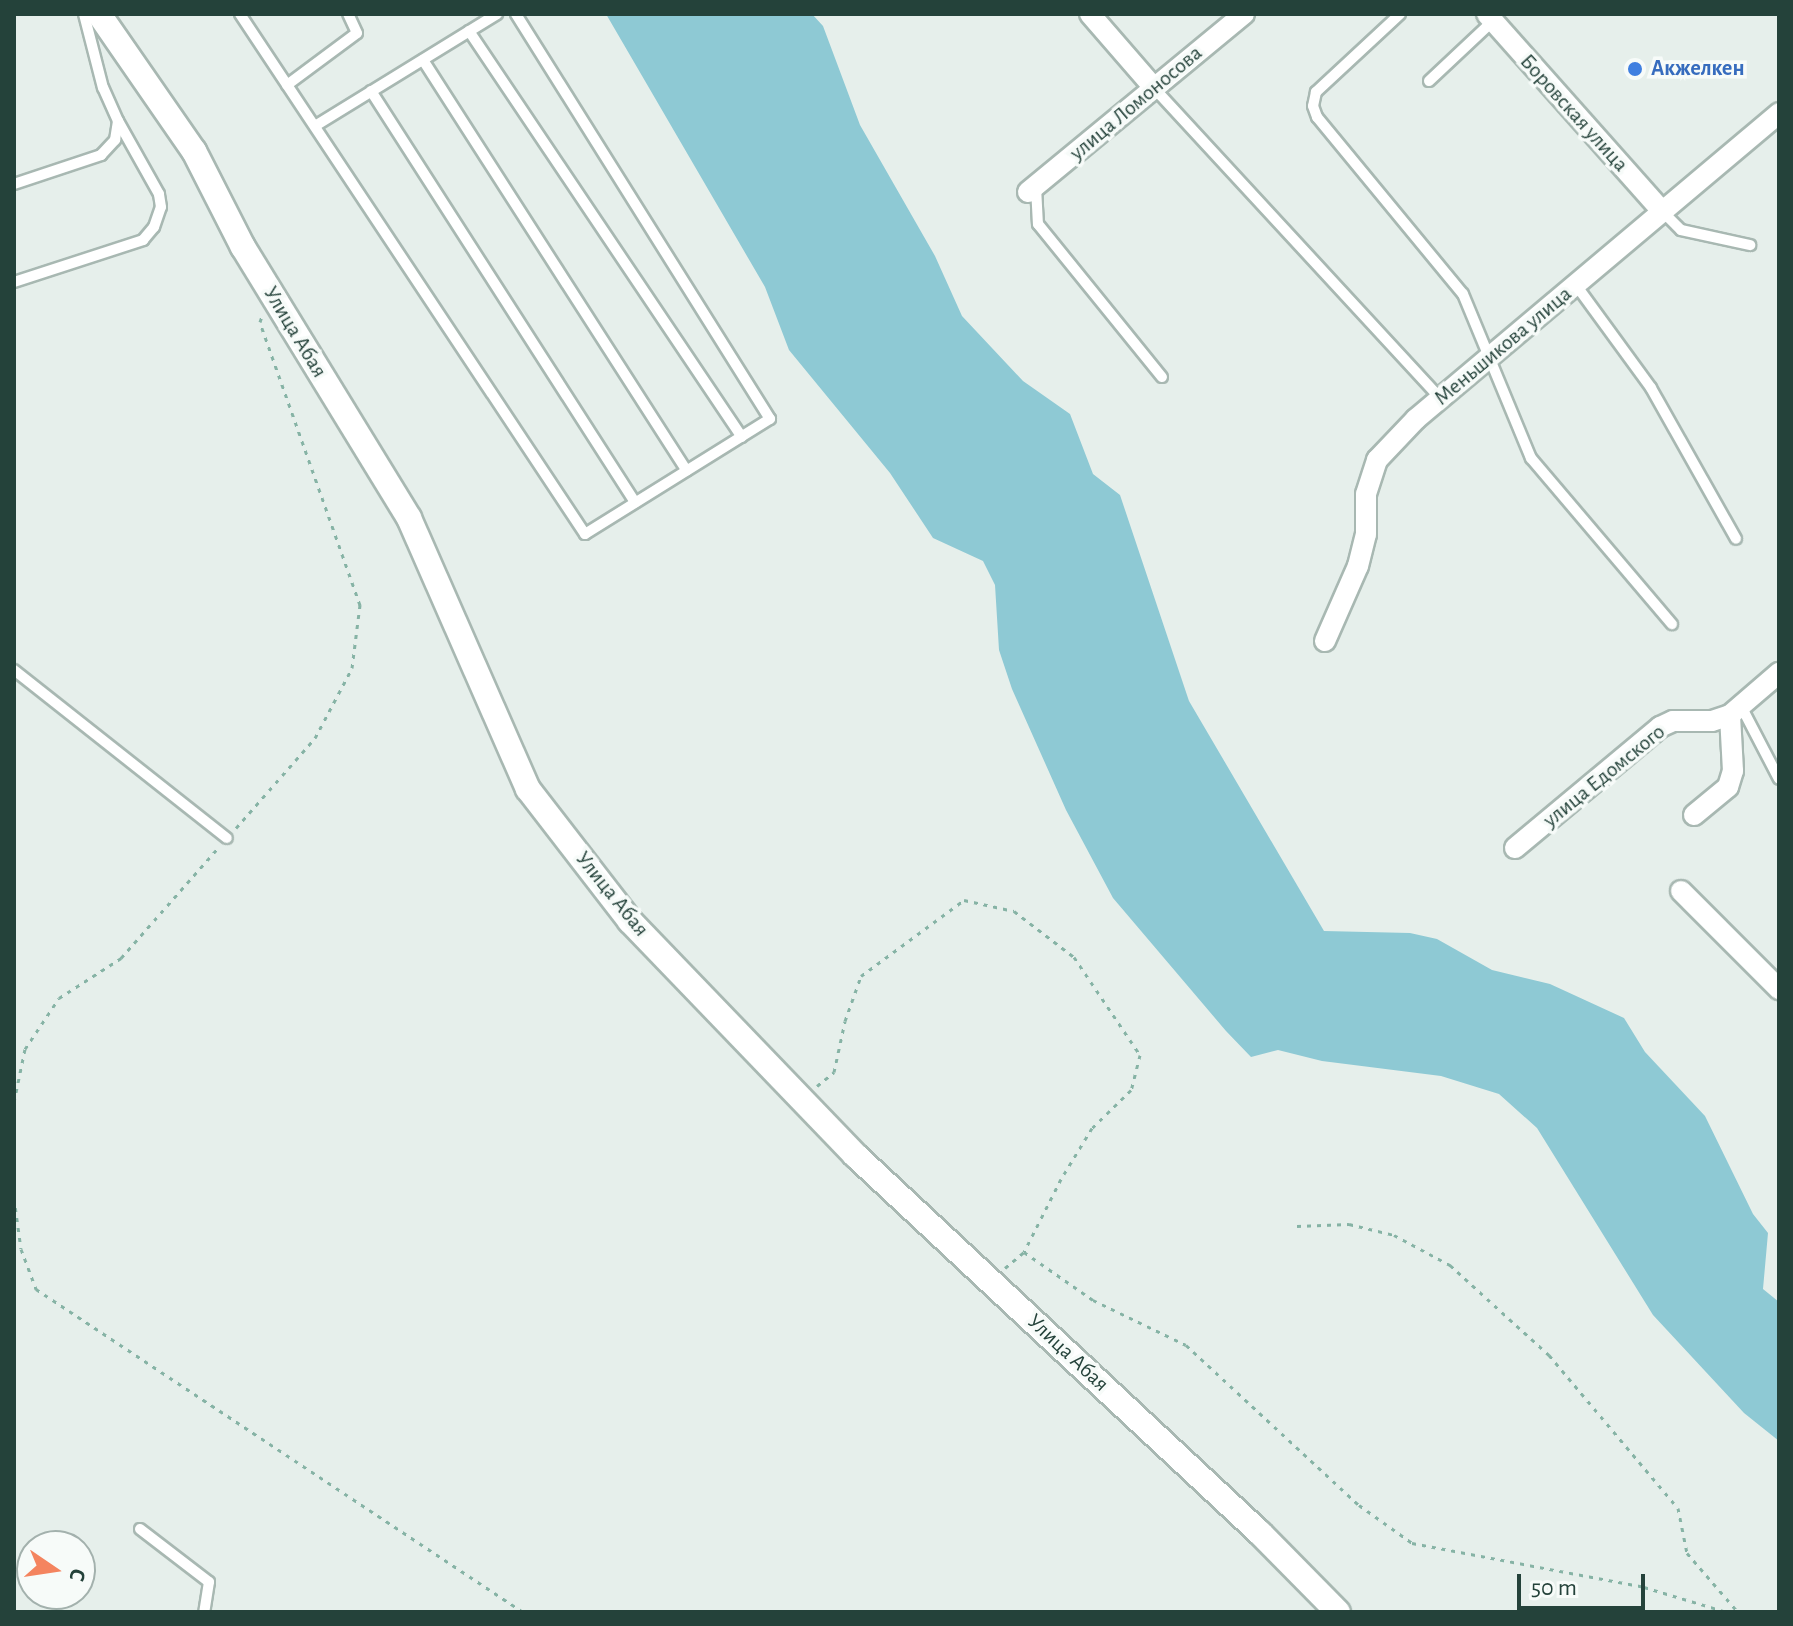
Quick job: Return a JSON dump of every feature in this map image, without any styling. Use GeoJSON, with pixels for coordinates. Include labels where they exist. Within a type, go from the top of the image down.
{"type":"FeatureCollection","features":[{"type":"Feature","properties":{"kind":"street","name":"Улица Абая"},"geometry":{"type":"LineString","coordinates":[[99,14],[194,151],[269,289],[409,518],[528,789],[630,921],[855,1155],[1260,1533],[1338,1612]]}},
{"type":"Feature","properties":{"kind":"street"},"geometry":{"type":"LineString","coordinates":[[1090,14],[1154,88]]}},
{"type":"Feature","properties":{"kind":"street","name":"улица Ломоносова"},"geometry":{"type":"LineString","coordinates":[[1032,189],[1244,14]]}},
{"type":"Feature","properties":{"kind":"street","name":"Боровская улица"},"geometry":{"type":"LineString","coordinates":[[1490,18],[1662,211]]}},
{"type":"Feature","properties":{"kind":"street","name":"Меньшикова улица"},"geometry":{"type":"LineString","coordinates":[[1325,641],[1358,566],[1366,534],[1366,494],[1377,460],[1440,398],[1779,113]]}},
{"type":"Feature","properties":{"kind":"street"},"geometry":{"type":"LineString","coordinates":[[1694,815],[1728,787],[1733,771],[1736,711],[1779,673]]}},
{"type":"Feature","properties":{"kind":"street","name":"улица Едомского"},"geometry":{"type":"LineString","coordinates":[[1515,848],[1660,727],[1673,721],[1712,721],[1736,711]]}},
{"type":"Feature","properties":{"kind":"street"},"geometry":{"type":"LineString","coordinates":[[1681,891],[1779,989]]}},
{"type":"Feature","properties":{"kind":"lane"},"geometry":{"type":"LineString","coordinates":[[14,282],[143,240],[154,227],[161,207],[159,194],[103,88],[84,14]]}},
{"type":"Feature","properties":{"kind":"lane"},"geometry":{"type":"LineString","coordinates":[[287,85],[357,33],[348,14]]}},
{"type":"Feature","properties":{"kind":"lane"},"geometry":{"type":"LineString","coordinates":[[315,126],[497,14]]}},
{"type":"Feature","properties":{"kind":"lane"},"geometry":{"type":"LineString","coordinates":[[245,15],[287,85],[585,534],[770,419],[516,14]]}},
{"type":"Feature","properties":{"kind":"lane"},"geometry":{"type":"LineString","coordinates":[[1400,14],[1316,92],[1313,106],[1317,117],[1463,294],[1531,458],[1672,624]]}},
{"type":"Feature","properties":{"kind":"lane"},"geometry":{"type":"LineString","coordinates":[[1429,81],[1490,18]]}},
{"type":"Feature","properties":{"kind":"lane"},"geometry":{"type":"LineString","coordinates":[[469,31],[742,437]]}},
{"type":"Feature","properties":{"kind":"lane"},"geometry":{"type":"LineString","coordinates":[[423,60],[687,471]]}},
{"type":"Feature","properties":{"kind":"lane"},"geometry":{"type":"LineString","coordinates":[[1154,88],[1440,398]]}},
{"type":"Feature","properties":{"kind":"lane"},"geometry":{"type":"LineString","coordinates":[[371,91],[635,503]]}},
{"type":"Feature","properties":{"kind":"lane"},"geometry":{"type":"LineString","coordinates":[[14,184],[101,155],[115,140],[118,121]]}},
{"type":"Feature","properties":{"kind":"lane"},"geometry":{"type":"LineString","coordinates":[[1032,189],[1038,224],[1162,377]]}},
{"type":"Feature","properties":{"kind":"lane"},"geometry":{"type":"LineString","coordinates":[[1662,211],[1681,230],[1750,245]]}},
{"type":"Feature","properties":{"kind":"lane"},"geometry":{"type":"LineString","coordinates":[[1576,285],[1651,388],[1736,539]]}},
{"type":"Feature","properties":{"kind":"lane"},"geometry":{"type":"LineString","coordinates":[[14,670],[227,838]]}},
{"type":"Feature","properties":{"kind":"lane"},"geometry":{"type":"LineString","coordinates":[[1736,711],[1779,779]]}},
{"type":"Feature","properties":{"kind":"lane"},"geometry":{"type":"LineString","coordinates":[[140,1529],[209,1582],[204,1612]]}},
{"type":"Feature","properties":{"kind":"path"},"geometry":{"type":"LineString","coordinates":[[14,1102],[25,1049],[59,998],[121,958],[315,738],[352,668],[360,605],[260,322],[269,289]]}},
{"type":"Feature","properties":{"kind":"path"},"geometry":{"type":"LineString","coordinates":[[802,1099],[834,1072],[845,1021],[861,976],[964,900],[1014,911],[1074,957],[1140,1055],[1131,1090],[1092,1128],[1061,1179],[1024,1252],[989,1280]]}},
{"type":"Feature","properties":{"kind":"path"},"geometry":{"type":"LineString","coordinates":[[14,1198],[21,1249],[36,1289],[523,1612]]}},
{"type":"Feature","properties":{"kind":"path"},"geometry":{"type":"LineString","coordinates":[[1297,1226],[1349,1224],[1394,1235],[1450,1265],[1549,1355],[1678,1508],[1687,1553],[1738,1612]]}},
{"type":"Feature","properties":{"kind":"path"},"geometry":{"type":"LineString","coordinates":[[1024,1252],[1093,1300],[1186,1345],[1359,1505],[1412,1543],[1644,1587],[1727,1612]]}},
{"type":"Feature","properties":{"kind":"water"},"geometry":{"type":"Polygon","coordinates":[[[606,14],[812,14],[823,26],[860,125],[935,256],[962,316],[1023,381],[1070,414],[1093,474],[1120,495],[1189,701],[1324,931],[1410,933],[1437,939],[1492,970],[1550,984],[1624,1018],[1645,1052],[1705,1116],[1753,1214],[1768,1233],[1763,1289],[1779,1302],[1779,1441],[1744,1413],[1653,1315],[1537,1128],[1499,1094],[1441,1076],[1322,1061],[1278,1050],[1251,1057],[1113,898],[1066,810],[1012,689],[999,650],[995,585],[983,561],[933,538],[890,473],[789,350],[765,287],[606,14]]]}},
{"type":"Feature","properties":{"kind":"place","name":"Акжелкен"},"geometry":{"type":"Point","coordinates":[1635,69]}}]}
